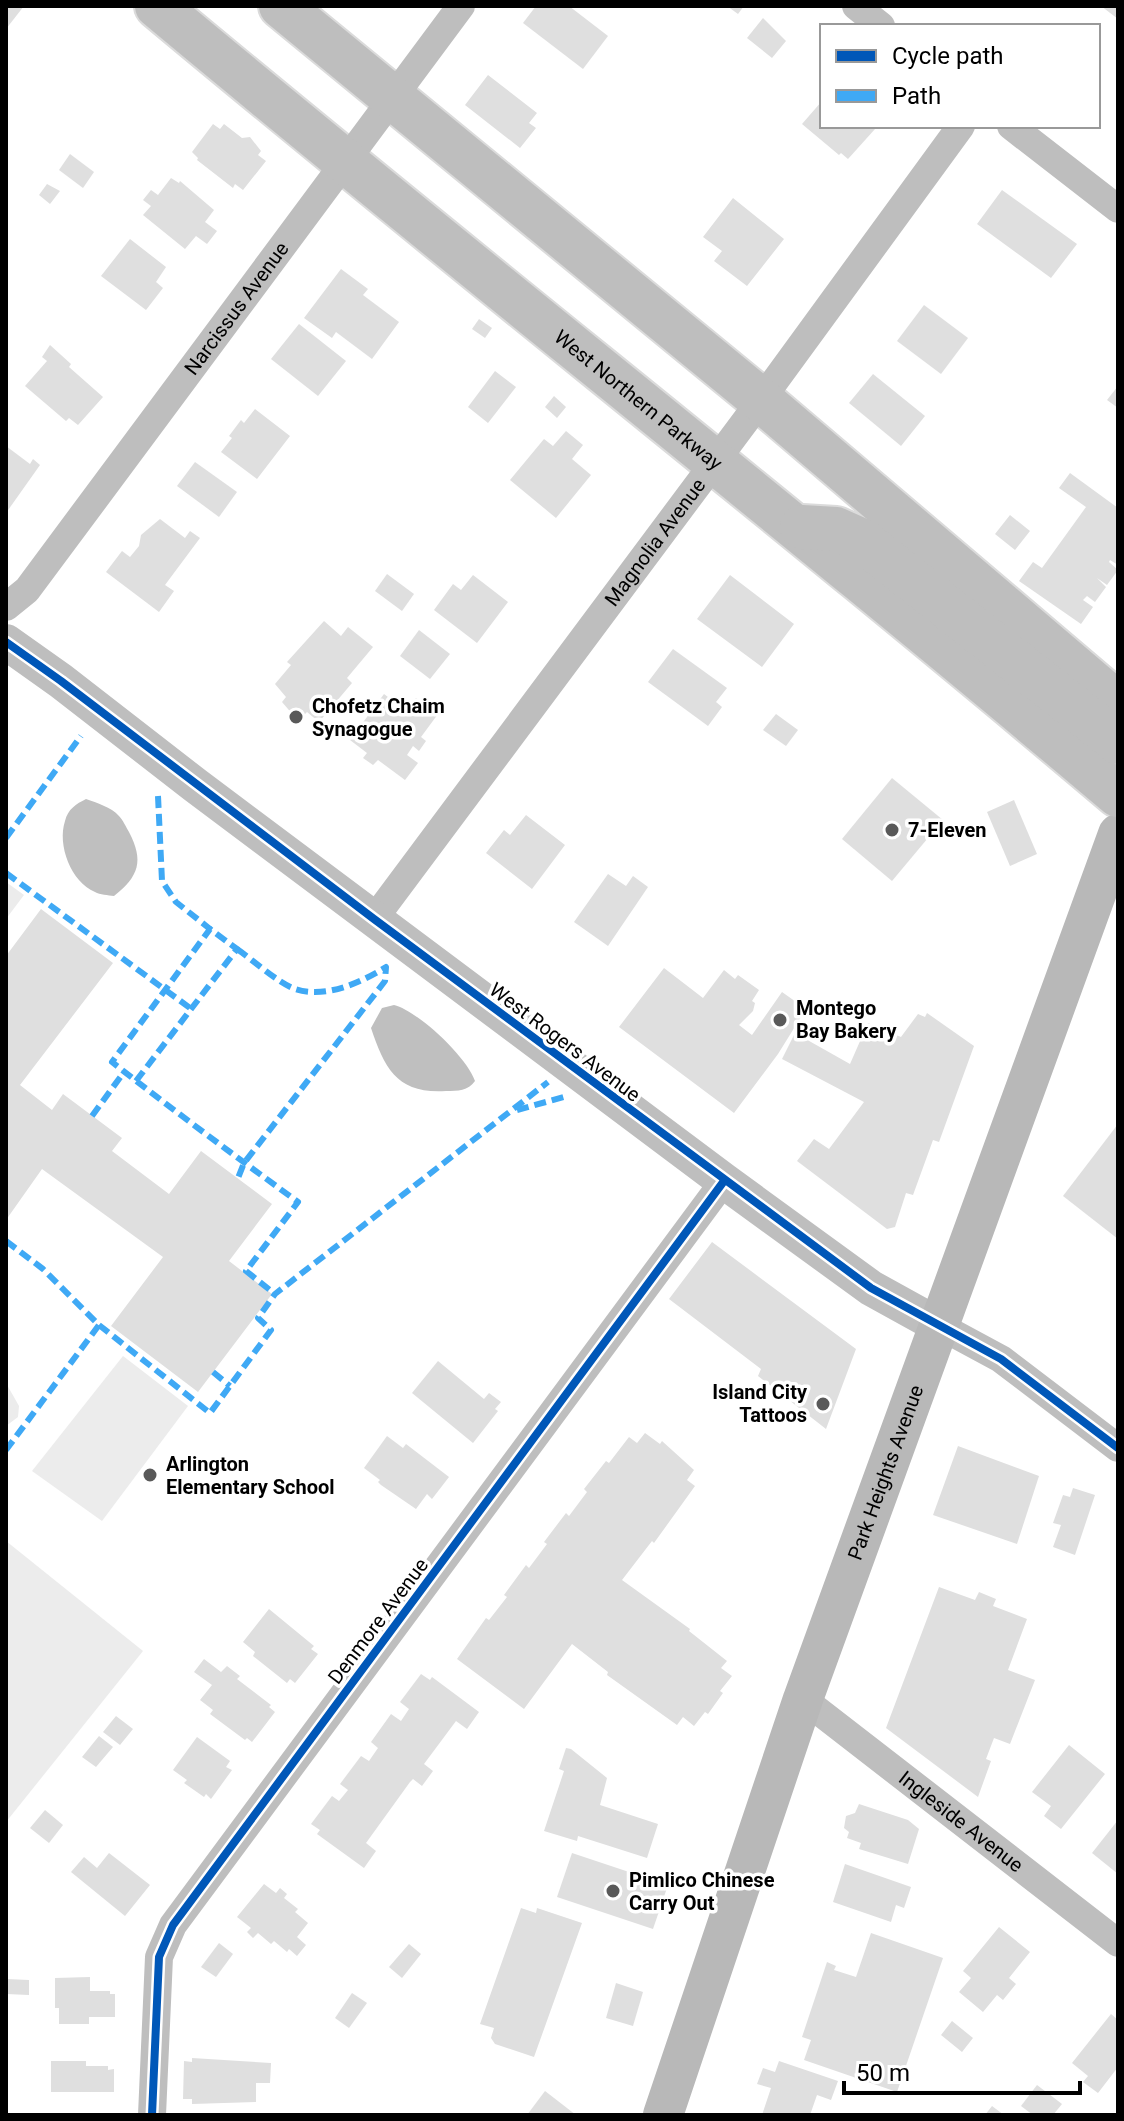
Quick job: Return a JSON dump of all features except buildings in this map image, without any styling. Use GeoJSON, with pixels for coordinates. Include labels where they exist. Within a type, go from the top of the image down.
{"type":"FeatureCollection","features":[{"type":"Feature","properties":{"kind":"main road","name":"West Northern Parkway"},"geometry":{"type":"LineString","coordinates":[[157,6],[796,527],[1118,795]]}},
{"type":"Feature","properties":{"kind":"main road"},"geometry":{"type":"LineString","coordinates":[[281,6],[761,400],[1118,704]]}},
{"type":"Feature","properties":{"kind":"main road"},"geometry":{"type":"LineString","coordinates":[[796,527],[836,529],[863,541],[1118,742]]}},
{"type":"Feature","properties":{"kind":"main road","name":"Park Heights Avenue"},"geometry":{"type":"LineString","coordinates":[[663,2115],[803,1699],[1118,834]]}},
{"type":"Feature","properties":{"kind":"street","name":"Narcissus Avenue"},"geometry":{"type":"LineString","coordinates":[[6,607],[27,590],[461,6]]}},
{"type":"Feature","properties":{"kind":"street"},"geometry":{"type":"LineString","coordinates":[[856,6],[878,24]]}},
{"type":"Feature","properties":{"kind":"street","name":"Magnolia Avenue"},"geometry":{"type":"LineString","coordinates":[[374,919],[960,128]]}},
{"type":"Feature","properties":{"kind":"street"},"geometry":{"type":"LineString","coordinates":[[1014,128],[1118,209]]}},
{"type":"Feature","properties":{"kind":"street","name":"West Rogers Avenue"},"geometry":{"type":"LineString","coordinates":[[6,642],[871,1288],[1001,1359],[1118,1448]]}},
{"type":"Feature","properties":{"kind":"street","name":"Denmore Avenue"},"geometry":{"type":"LineString","coordinates":[[152,2115],[159,1957],[173,1925],[724,1181]]}},
{"type":"Feature","properties":{"kind":"street","name":"Ingleside Avenue"},"geometry":{"type":"LineString","coordinates":[[803,1699],[1118,1943]]}},
{"type":"Feature","properties":{"kind":"shaded area"},"geometry":{"type":"Polygon","coordinates":[[[86,799],[119,816],[134,842],[137,860],[134,875],[114,896],[99,894],[86,887],[68,862],[63,841],[66,817],[73,807],[86,799]]]}},
{"type":"Feature","properties":{"kind":"shaded area"},"geometry":{"type":"Polygon","coordinates":[[[6,882],[24,895],[6,919],[6,882]]]}},
{"type":"Feature","properties":{"kind":"shaded area"},"geometry":{"type":"Polygon","coordinates":[[[394,1005],[428,1025],[452,1048],[475,1081],[466,1089],[430,1091],[416,1088],[396,1076],[382,1056],[371,1028],[382,1008],[394,1005]]]}},
{"type":"Feature","properties":{"kind":"shaded area"},"geometry":{"type":"Polygon","coordinates":[[[123,1356],[188,1406],[102,1521],[32,1471],[123,1356]]]}},
{"type":"Feature","properties":{"kind":"shaded area"},"geometry":{"type":"Polygon","coordinates":[[[6,1383],[19,1406],[18,1417],[6,1426],[6,1383]]]}},
{"type":"Feature","properties":{"kind":"shaded area"},"geometry":{"type":"Polygon","coordinates":[[[6,1541],[143,1651],[6,1822],[6,1541]]]}},
{"type":"Feature","properties":{"kind":"marked path"},"geometry":{"type":"LineString","coordinates":[[6,838],[81,736]]}},
{"type":"Feature","properties":{"kind":"marked path"},"geometry":{"type":"LineString","coordinates":[[158,796],[162,881],[176,902],[210,929]]}},
{"type":"Feature","properties":{"kind":"marked path"},"geometry":{"type":"LineString","coordinates":[[6,873],[190,1008]]}},
{"type":"Feature","properties":{"kind":"marked path"},"geometry":{"type":"LineString","coordinates":[[136,1081],[237,949],[210,929],[112,1062],[135,1080],[158,1098],[204,1133],[298,1202],[246,1271],[275,1294]]}},
{"type":"Feature","properties":{"kind":"marked path"},"geometry":{"type":"LineString","coordinates":[[237,949],[281,982],[306,992],[342,988],[386,967],[385,981],[244,1163],[238,1178]]}},
{"type":"Feature","properties":{"kind":"marked path"},"geometry":{"type":"LineString","coordinates":[[92,1116],[124,1072]]}},
{"type":"Feature","properties":{"kind":"marked path"},"geometry":{"type":"LineString","coordinates":[[99,1325],[210,1413],[271,1330],[258,1318],[275,1294],[548,1082]]}},
{"type":"Feature","properties":{"kind":"marked path"},"geometry":{"type":"LineString","coordinates":[[517,1110],[564,1097]]}},
{"type":"Feature","properties":{"kind":"marked path"},"geometry":{"type":"LineString","coordinates":[[6,1241],[43,1269],[99,1325],[6,1450]]}},
{"type":"Feature","properties":{"kind":"marked path"},"geometry":{"type":"LineString","coordinates":[[213,1372],[230,1386]]}},
{"type":"Feature","properties":{"kind":"cycle path"},"geometry":{"type":"LineString","coordinates":[[6,642],[871,1288],[1001,1359],[1118,1448]]}},
{"type":"Feature","properties":{"kind":"cycle path"},"geometry":{"type":"LineString","coordinates":[[152,2115],[159,1957],[173,1925],[724,1181]]}},
{"type":"Feature","properties":{"kind":"place","name":"Chofetz Chaim Synagogue"},"geometry":{"type":"Point","coordinates":[296,717]}},
{"type":"Feature","properties":{"kind":"place","name":"7-Eleven"},"geometry":{"type":"Point","coordinates":[892,830]}},
{"type":"Feature","properties":{"kind":"place","name":"Montego Bay Bakery"},"geometry":{"type":"Point","coordinates":[780,1020]}},
{"type":"Feature","properties":{"kind":"place","name":"Island City Tattoos"},"geometry":{"type":"Point","coordinates":[823,1404]}},
{"type":"Feature","properties":{"kind":"place","name":"Arlington Elementary School"},"geometry":{"type":"Point","coordinates":[150,1475]}},
{"type":"Feature","properties":{"kind":"place","name":"Pimlico Chinese Carry Out"},"geometry":{"type":"Point","coordinates":[613,1891]}}]}
